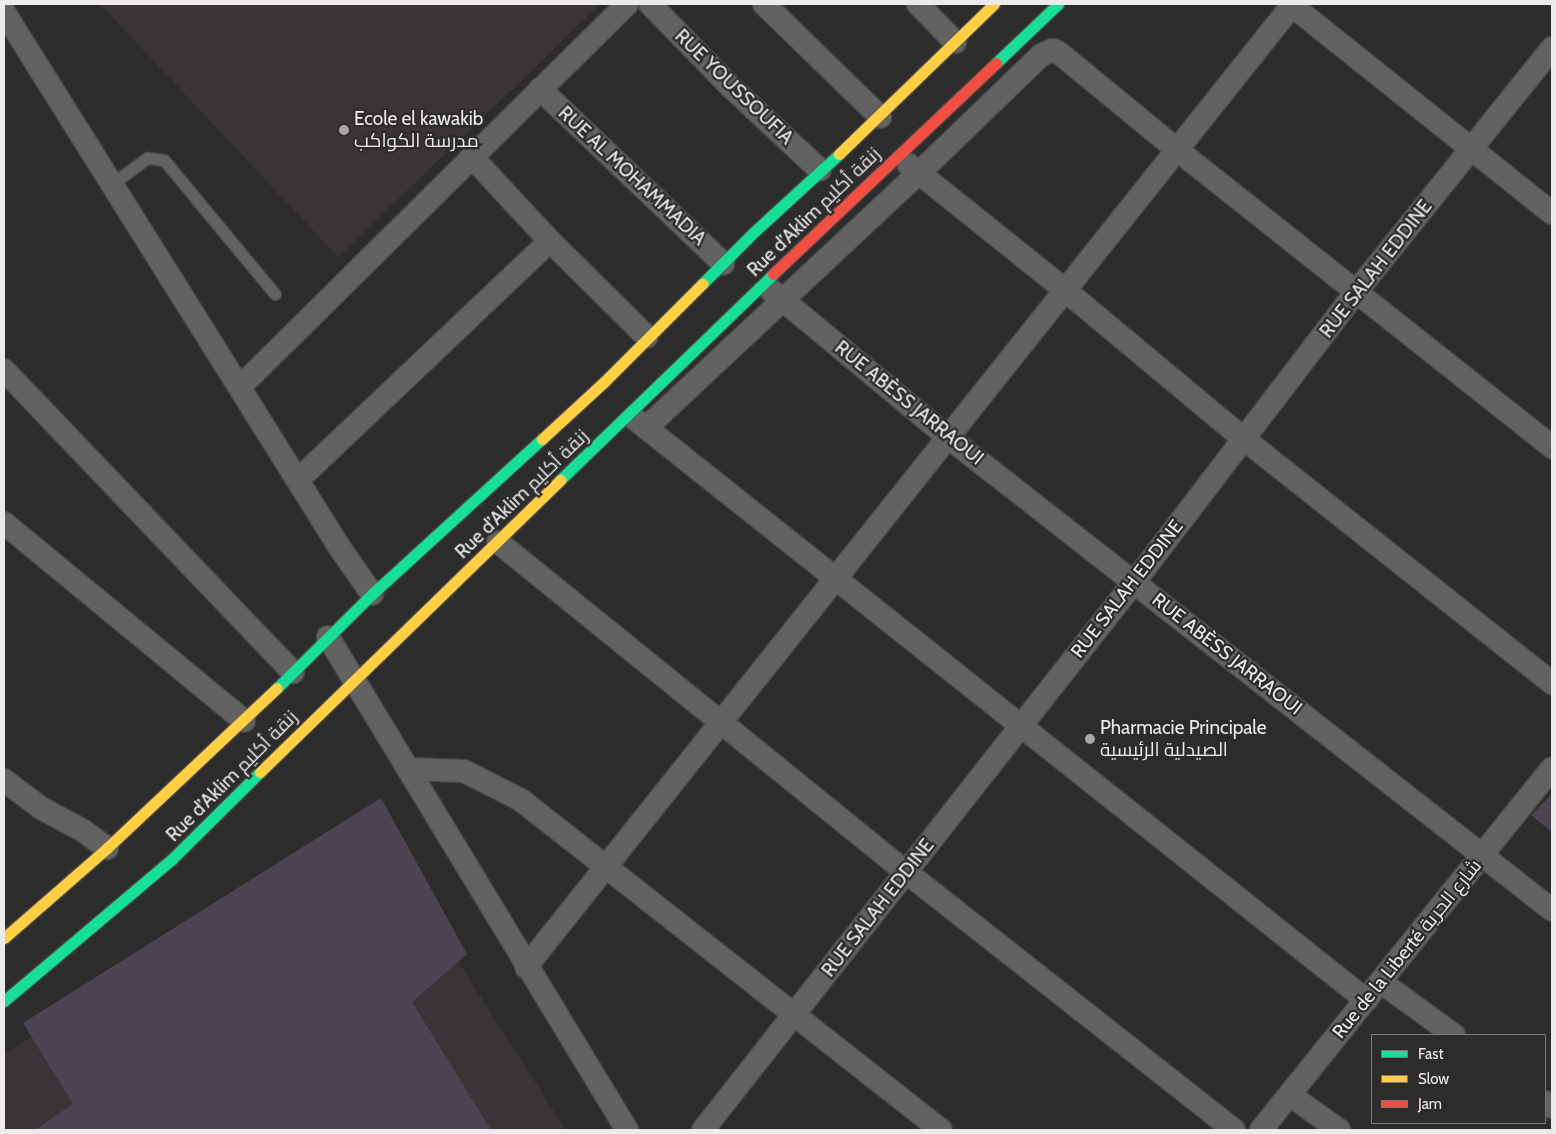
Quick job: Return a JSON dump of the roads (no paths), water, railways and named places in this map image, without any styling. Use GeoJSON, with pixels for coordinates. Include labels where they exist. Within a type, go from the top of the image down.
{"type":"FeatureCollection","features":[{"type":"Feature","properties":{"kind":"street"},"geometry":{"type":"LineString","coordinates":[[240,386],[626,4]]}},
{"type":"Feature","properties":{"kind":"street","name":"RUE YOUSSOUFIA"},"geometry":{"type":"LineString","coordinates":[[650,4],[732,88],[820,170]]}},
{"type":"Feature","properties":{"kind":"street"},"geometry":{"type":"LineString","coordinates":[[764,4],[880,117]]}},
{"type":"Feature","properties":{"kind":"street"},"geometry":{"type":"LineString","coordinates":[[918,4],[955,42]]}},
{"type":"Feature","properties":{"kind":"street","name":"Rue d’Aklim زنقة أكليم"},"geometry":{"type":"LineString","coordinates":[[4,938],[107,848],[244,721],[372,594],[604,382],[724,263],[820,170],[880,117],[994,4]]}},
{"type":"Feature","properties":{"kind":"street","name":"Rue d’Aklim زنقة أكليم"},"geometry":{"type":"LineString","coordinates":[[4,1001],[172,859],[498,542],[638,421],[673,369],[1058,4]]}},
{"type":"Feature","properties":{"kind":"street"},"geometry":{"type":"LineString","coordinates":[[526,967],[1291,4],[1552,213]]}},
{"type":"Feature","properties":{"kind":"street"},"geometry":{"type":"LineString","coordinates":[[4,12],[298,480],[372,594]]}},
{"type":"Feature","properties":{"kind":"street","name":"RUE SALAH EDDINE"},"geometry":{"type":"LineString","coordinates":[[703,1130],[1134,581],[1356,292],[1552,48]]}},
{"type":"Feature","properties":{"kind":"street"},"geometry":{"type":"LineString","coordinates":[[1366,1000],[638,421],[783,300],[920,172],[1041,55],[1053,50],[1058,52],[1176,150],[1552,447]]}},
{"type":"Feature","properties":{"kind":"street","name":"RUE AL MOHAMMADIA"},"geometry":{"type":"LineString","coordinates":[[540,89],[724,263]]}},
{"type":"Feature","properties":{"kind":"street"},"geometry":{"type":"LineString","coordinates":[[471,156],[550,241],[648,337]]}},
{"type":"Feature","properties":{"kind":"street"},"geometry":{"type":"LineString","coordinates":[[898,156],[1065,290],[1244,439],[1552,683]]}},
{"type":"Feature","properties":{"kind":"street"},"geometry":{"type":"LineString","coordinates":[[298,480],[550,241]]}},
{"type":"Feature","properties":{"kind":"street","name":"RUE ABÈSS JARRAOUI"},"geometry":{"type":"LineString","coordinates":[[764,284],[948,436],[1552,910]]}},
{"type":"Feature","properties":{"kind":"street"},"geometry":{"type":"LineString","coordinates":[[4,370],[293,672]]}},
{"type":"Feature","properties":{"kind":"street"},"geometry":{"type":"LineString","coordinates":[[4,523],[244,721]]}},
{"type":"Feature","properties":{"kind":"street"},"geometry":{"type":"LineString","coordinates":[[498,542],[906,872],[1234,1130]]}},
{"type":"Feature","properties":{"kind":"street"},"geometry":{"type":"LineString","coordinates":[[328,637],[526,967],[627,1130]]}},
{"type":"Feature","properties":{"kind":"street","name":"Rue de la Liberté شارع الحرية"},"geometry":{"type":"LineString","coordinates":[[1262,1130],[1552,768]]}},
{"type":"Feature","properties":{"kind":"street"},"geometry":{"type":"LineString","coordinates":[[408,769],[464,771],[521,800],[941,1130]]}},
{"type":"Feature","properties":{"kind":"street"},"geometry":{"type":"LineString","coordinates":[[4,780],[40,808],[82,830],[107,848]]}},
{"type":"Feature","properties":{"kind":"street"},"geometry":{"type":"LineString","coordinates":[[1381,982],[1453,1034]]}},
{"type":"Feature","properties":{"kind":"street"},"geometry":{"type":"LineString","coordinates":[[1290,1095],[1338,1130]]}},
{"type":"Feature","properties":{"kind":"lane"},"geometry":{"type":"LineString","coordinates":[[112,184],[147,158],[164,160],[276,294]]}},
{"type":"Feature","properties":{"kind":"place","name":"Ecole el kawakib مدرسة الكواكب"},"geometry":{"type":"Point","coordinates":[344,130]}},
{"type":"Feature","properties":{"kind":"place","name":"Pharmacie Principale الصيدلية الرئيسية"},"geometry":{"type":"Point","coordinates":[1090,739]}}]}
